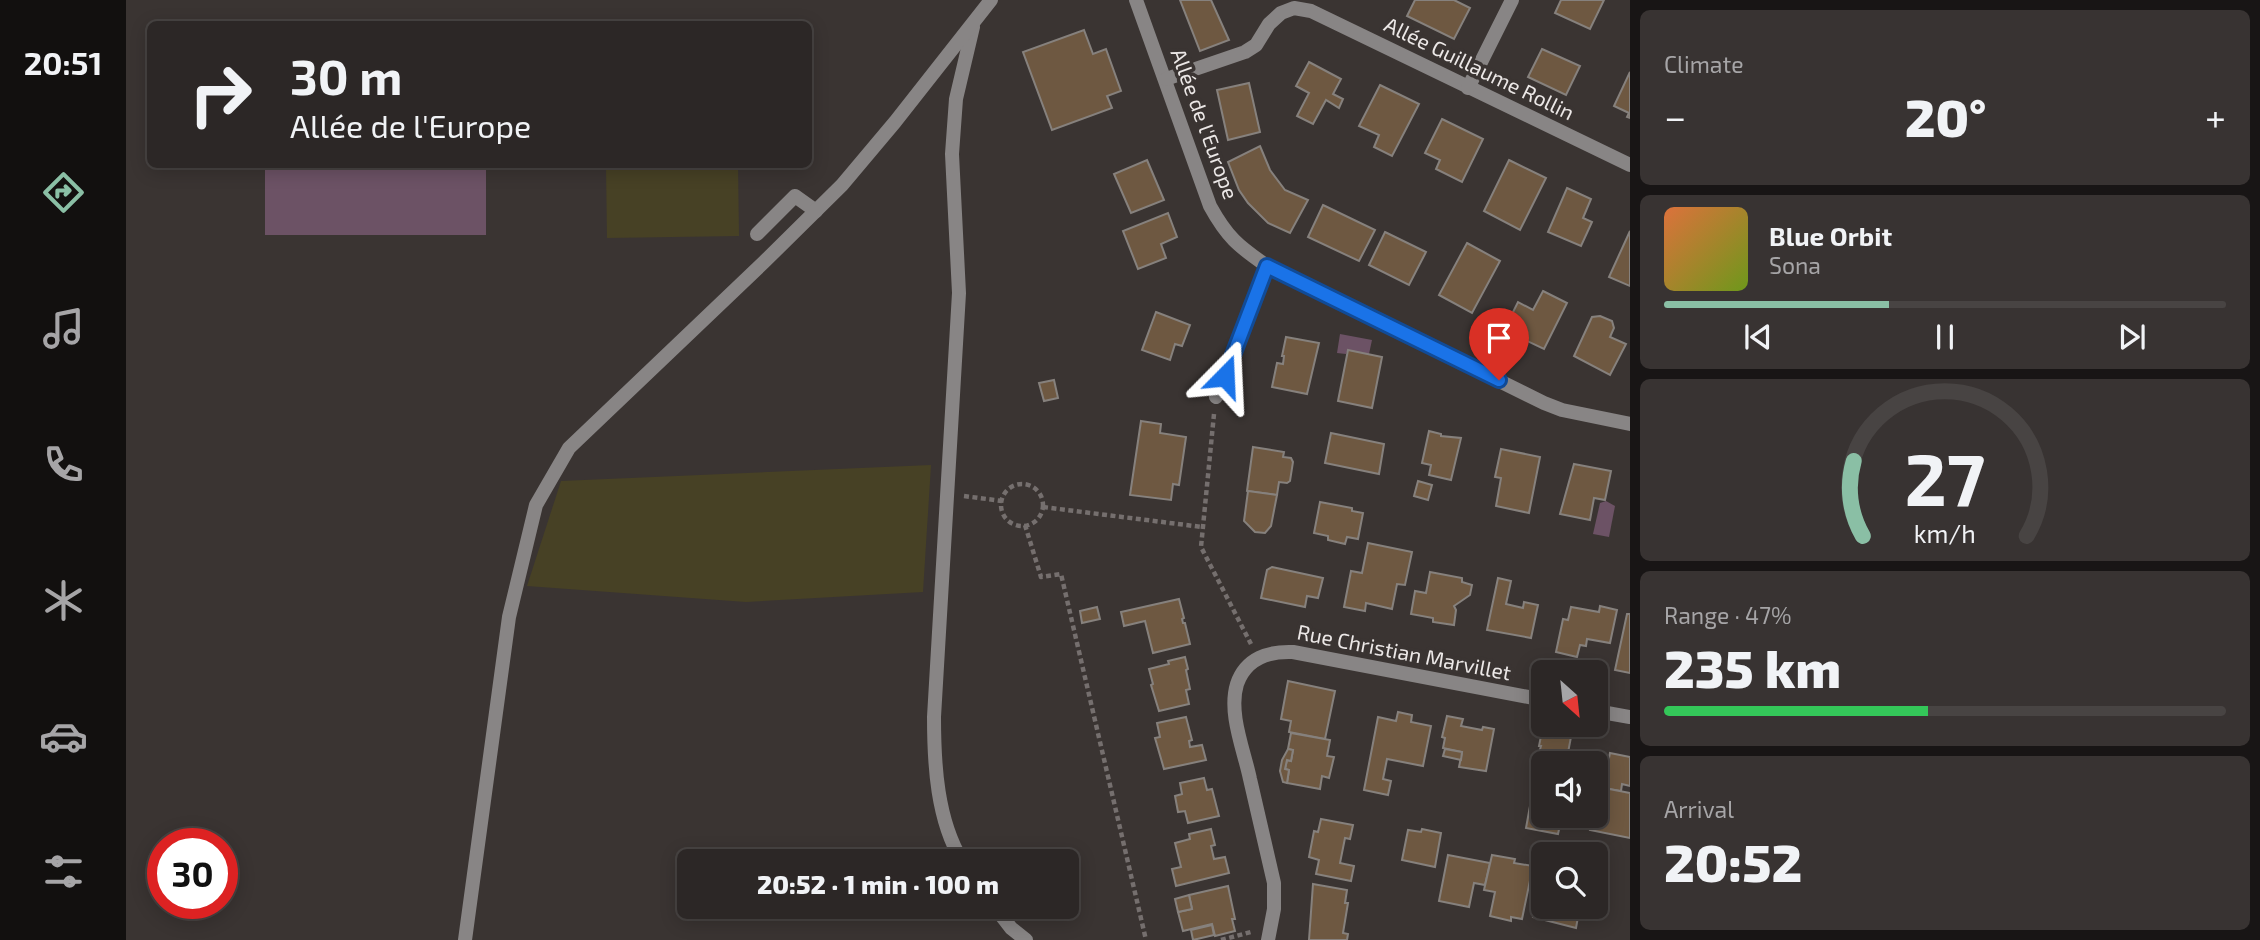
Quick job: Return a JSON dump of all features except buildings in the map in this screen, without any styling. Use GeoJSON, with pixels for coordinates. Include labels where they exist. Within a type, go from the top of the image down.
{"type":"FeatureCollection","features":[{"type":"Feature","properties":{"kind":"street"},"geometry":{"type":"LineString","coordinates":[[465,940],[509,617],[537,505],[569,448],[842,185],[991,0]]}},
{"type":"Feature","properties":{"kind":"street","name":"Allée de l'Europe"},"geometry":{"type":"LineString","coordinates":[[1136,0],[1210,206],[1236,244],[1267,266],[1544,403],[1562,410],[1630,424]]}},
{"type":"Feature","properties":{"kind":"street"},"geometry":{"type":"LineString","coordinates":[[1468,88],[1512,0]]}},
{"type":"Feature","properties":{"kind":"street","name":"Allée Guillaume Rollin"},"geometry":{"type":"LineString","coordinates":[[1166,79],[1245,52],[1256,45],[1269,24],[1281,13],[1294,8],[1311,11],[1630,165]]}},
{"type":"Feature","properties":{"kind":"street"},"geometry":{"type":"LineString","coordinates":[[956,849],[942,809],[934,755],[934,717],[959,293],[952,154],[956,99],[975,20]]}},
{"type":"Feature","properties":{"kind":"street"},"geometry":{"type":"LineString","coordinates":[[757,234],[795,196],[816,211]]}},
{"type":"Feature","properties":{"kind":"street"},"geometry":{"type":"LineString","coordinates":[[1216,397],[1267,266]]}},
{"type":"Feature","properties":{"kind":"street","name":"Rue Christian Marvillet"},"geometry":{"type":"LineString","coordinates":[[1258,657],[1274,651],[1293,652],[1531,698]]}},
{"type":"Feature","properties":{"kind":"street"},"geometry":{"type":"LineString","coordinates":[[1258,657],[1245,669],[1237,683],[1235,715],[1275,883],[1274,909],[1268,940]]}},
{"type":"Feature","properties":{"kind":"street"},"geometry":{"type":"LineString","coordinates":[[1608,713],[1630,718]]}},
{"type":"Feature","properties":{"kind":"street"},"geometry":{"type":"LineString","coordinates":[[1004,919],[1026,940]]}},
{"type":"Feature","properties":{"kind":"path"},"geometry":{"type":"LineString","coordinates":[[1216,397],[1201,547],[1258,657]]}},
{"type":"Feature","properties":{"kind":"path"},"geometry":{"type":"LineString","coordinates":[[1027,484],[1039,491],[1043,507],[1040,516],[1025,525],[1016,525],[1005,516],[1002,501],[1007,490],[1013,486],[1027,484]]}},
{"type":"Feature","properties":{"kind":"path"},"geometry":{"type":"LineString","coordinates":[[947,494],[1002,501]]}},
{"type":"Feature","properties":{"kind":"path"},"geometry":{"type":"LineString","coordinates":[[1043,507],[1202,527]]}},
{"type":"Feature","properties":{"kind":"path"},"geometry":{"type":"LineString","coordinates":[[1025,525],[1041,577],[1061,574],[1146,940]]}},
{"type":"Feature","properties":{"kind":"shaded area"},"geometry":{"type":"Polygon","coordinates":[[[265,168],[486,168],[486,235],[265,235],[265,168]]]}},
{"type":"Feature","properties":{"kind":"shaded area"},"geometry":{"type":"Polygon","coordinates":[[[606,168],[738,168],[739,236],[607,238],[606,168]]]}},
{"type":"Feature","properties":{"kind":"shaded area"},"geometry":{"type":"Polygon","coordinates":[[[1340,334],[1372,340],[1369,354],[1348,350],[1346,354],[1337,353],[1340,334]]]}},
{"type":"Feature","properties":{"kind":"shaded area"},"geometry":{"type":"Polygon","coordinates":[[[931,465],[923,592],[746,602],[527,586],[561,481],[931,465]]]}},
{"type":"Feature","properties":{"kind":"shaded area"},"geometry":{"type":"Polygon","coordinates":[[[1606,501],[1615,506],[1609,537],[1593,534],[1600,503],[1606,501]]]}},
{"type":"Feature","properties":{"kind":"route"},"geometry":{"type":"LineString","coordinates":[[1225,376],[1267,266],[1499,380]]}}]}
